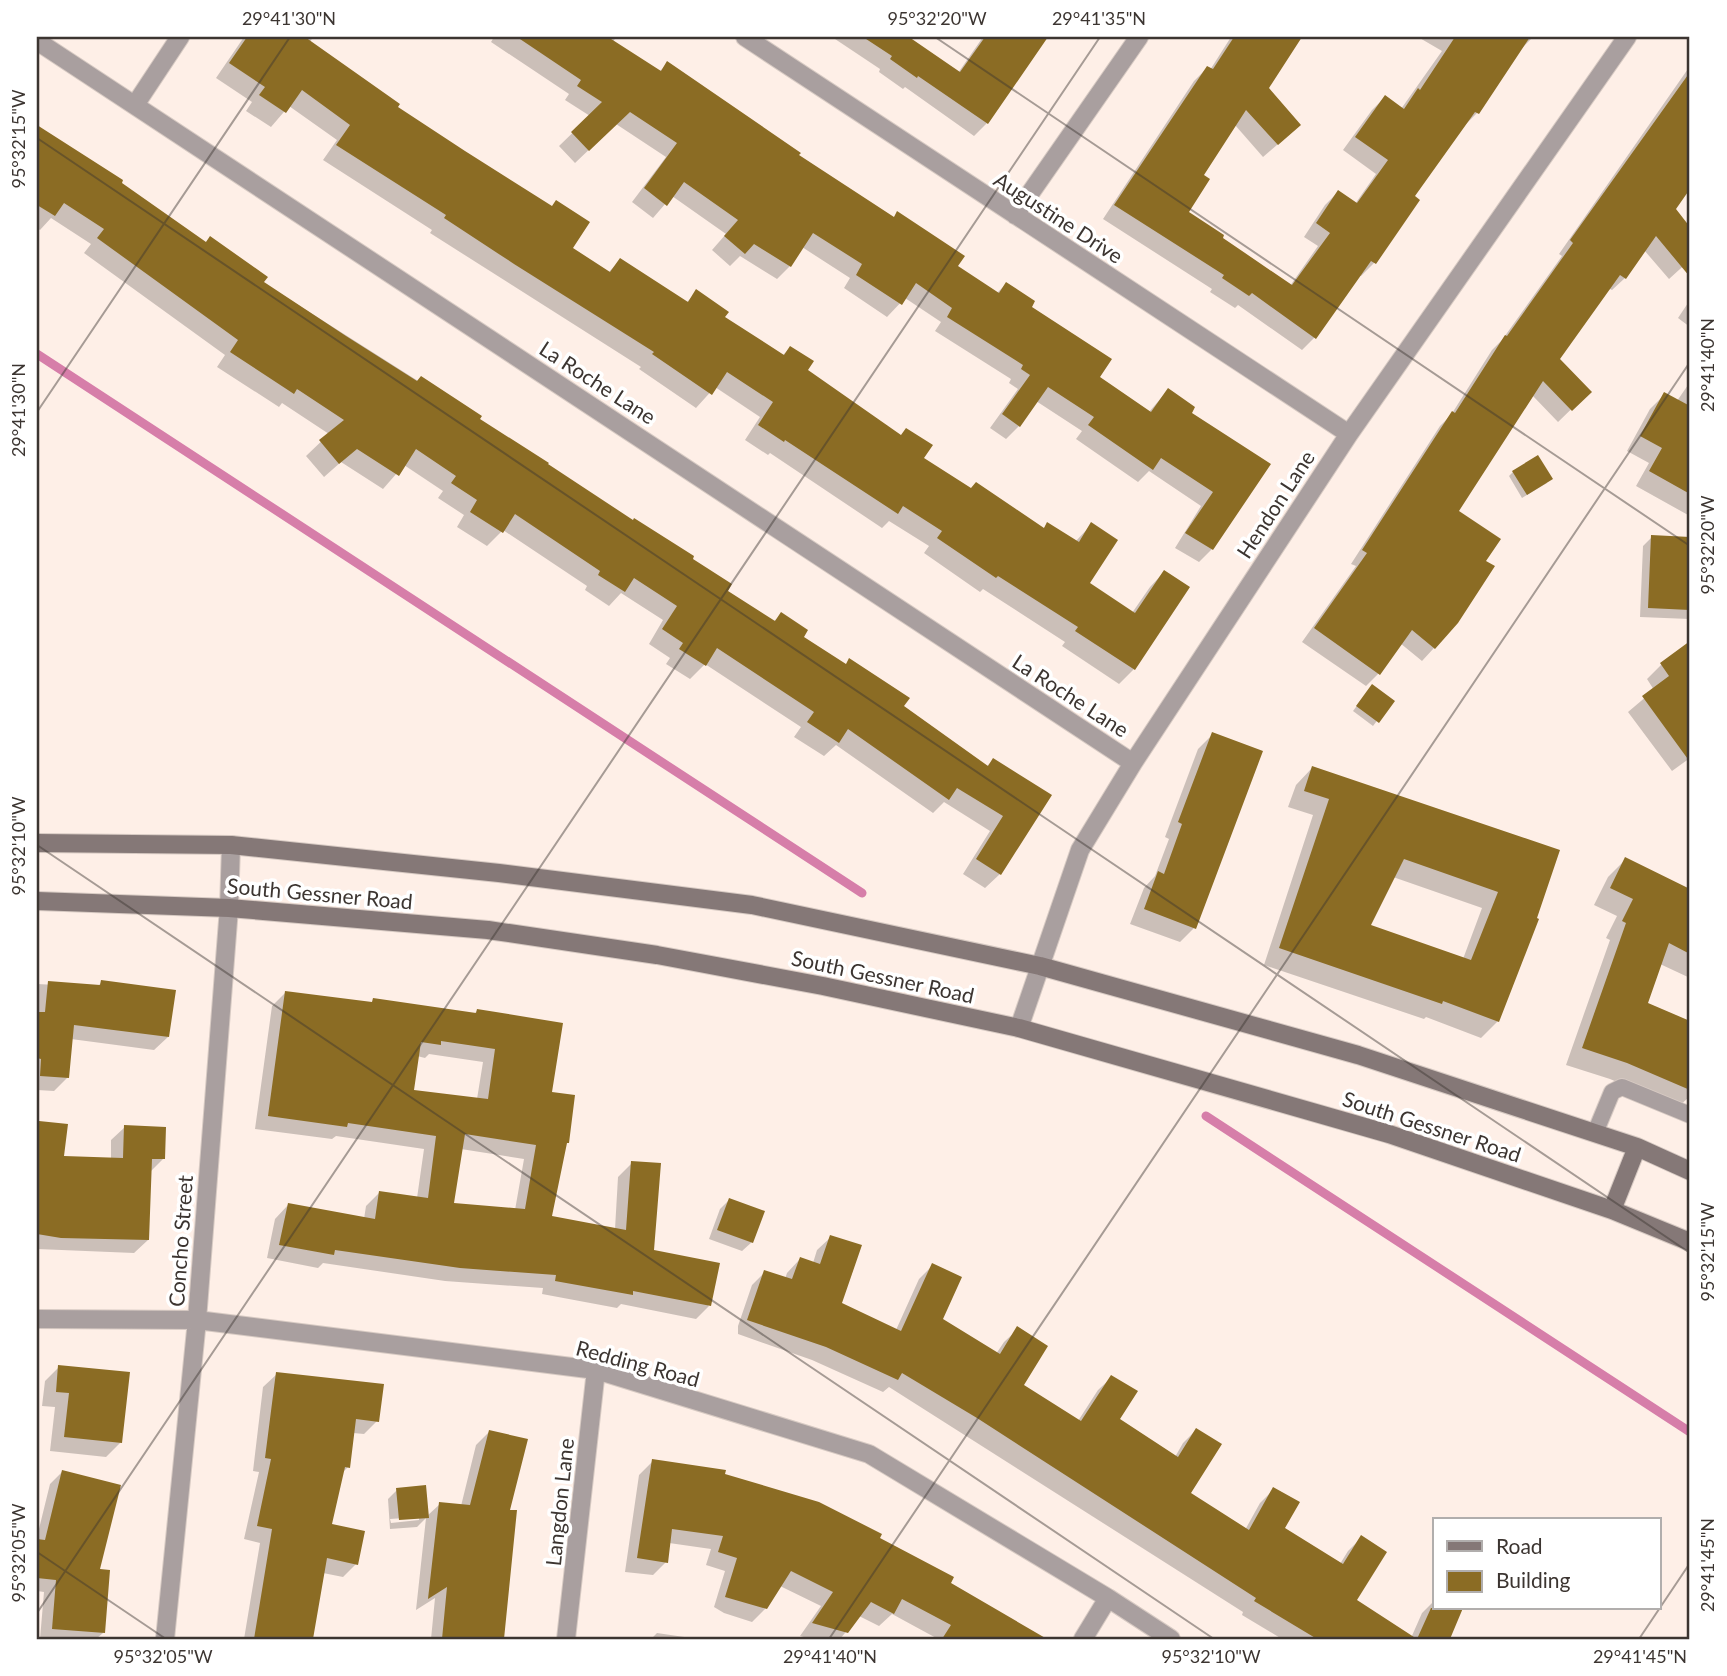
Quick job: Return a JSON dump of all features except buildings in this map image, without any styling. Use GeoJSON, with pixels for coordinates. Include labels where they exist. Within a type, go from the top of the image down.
{"type":"FeatureCollection","features":[{"type":"Feature","properties":{"kind":"main road","name":"South Gessner Road"},"geometry":{"type":"LineString","coordinates":[[37,843],[231,845],[551,879],[751,905],[1040,966],[1357,1055],[1637,1147],[1690,1171]]}},
{"type":"Feature","properties":{"kind":"main road","name":"South Gessner Road"},"geometry":{"type":"LineString","coordinates":[[37,901],[229,908],[488,930],[657,955],[822,986],[1020,1028],[1389,1134],[1612,1209],[1690,1242]]}},
{"type":"Feature","properties":{"kind":"main road"},"geometry":{"type":"LineString","coordinates":[[1612,1209],[1637,1147]]}},
{"type":"Feature","properties":{"kind":"street"},"geometry":{"type":"LineString","coordinates":[[135,104],[180,37]]}},
{"type":"Feature","properties":{"kind":"street","name":"Augustine Drive"},"geometry":{"type":"LineString","coordinates":[[745,37],[1349,434]]}},
{"type":"Feature","properties":{"kind":"street"},"geometry":{"type":"LineString","coordinates":[[1016,215],[1139,37]]}},
{"type":"Feature","properties":{"kind":"street","name":"Hendon Lane"},"geometry":{"type":"LineString","coordinates":[[1020,1028],[1080,850],[1133,763],[1349,434],[1627,37]]}},
{"type":"Feature","properties":{"kind":"street","name":"La Roche Lane"},"geometry":{"type":"LineString","coordinates":[[37,41],[1133,763]]}},
{"type":"Feature","properties":{"kind":"street","name":"Concho Street"},"geometry":{"type":"LineString","coordinates":[[164,1639],[197,1320],[229,908],[231,845]]}},
{"type":"Feature","properties":{"kind":"street","name":"Redding Road"},"geometry":{"type":"LineString","coordinates":[[37,1319],[197,1320],[596,1370],[869,1454],[1171,1639]]}},
{"type":"Feature","properties":{"kind":"street","name":"Langdon Lane"},"geometry":{"type":"LineString","coordinates":[[566,1639],[596,1370]]}},
{"type":"Feature","properties":{"kind":"street"},"geometry":{"type":"LineString","coordinates":[[1083,1639],[1108,1598]]}},
{"type":"Feature","properties":{"kind":"lane"},"geometry":{"type":"LineString","coordinates":[[1595,1133],[1612,1092],[1622,1087],[1690,1115]]}},
{"type":"Feature","properties":{"kind":"waterway"},"geometry":{"type":"LineString","coordinates":[[37,354],[862,893]]}},
{"type":"Feature","properties":{"kind":"waterway"},"geometry":{"type":"LineString","coordinates":[[1206,1116],[1690,1432]]}}]}
